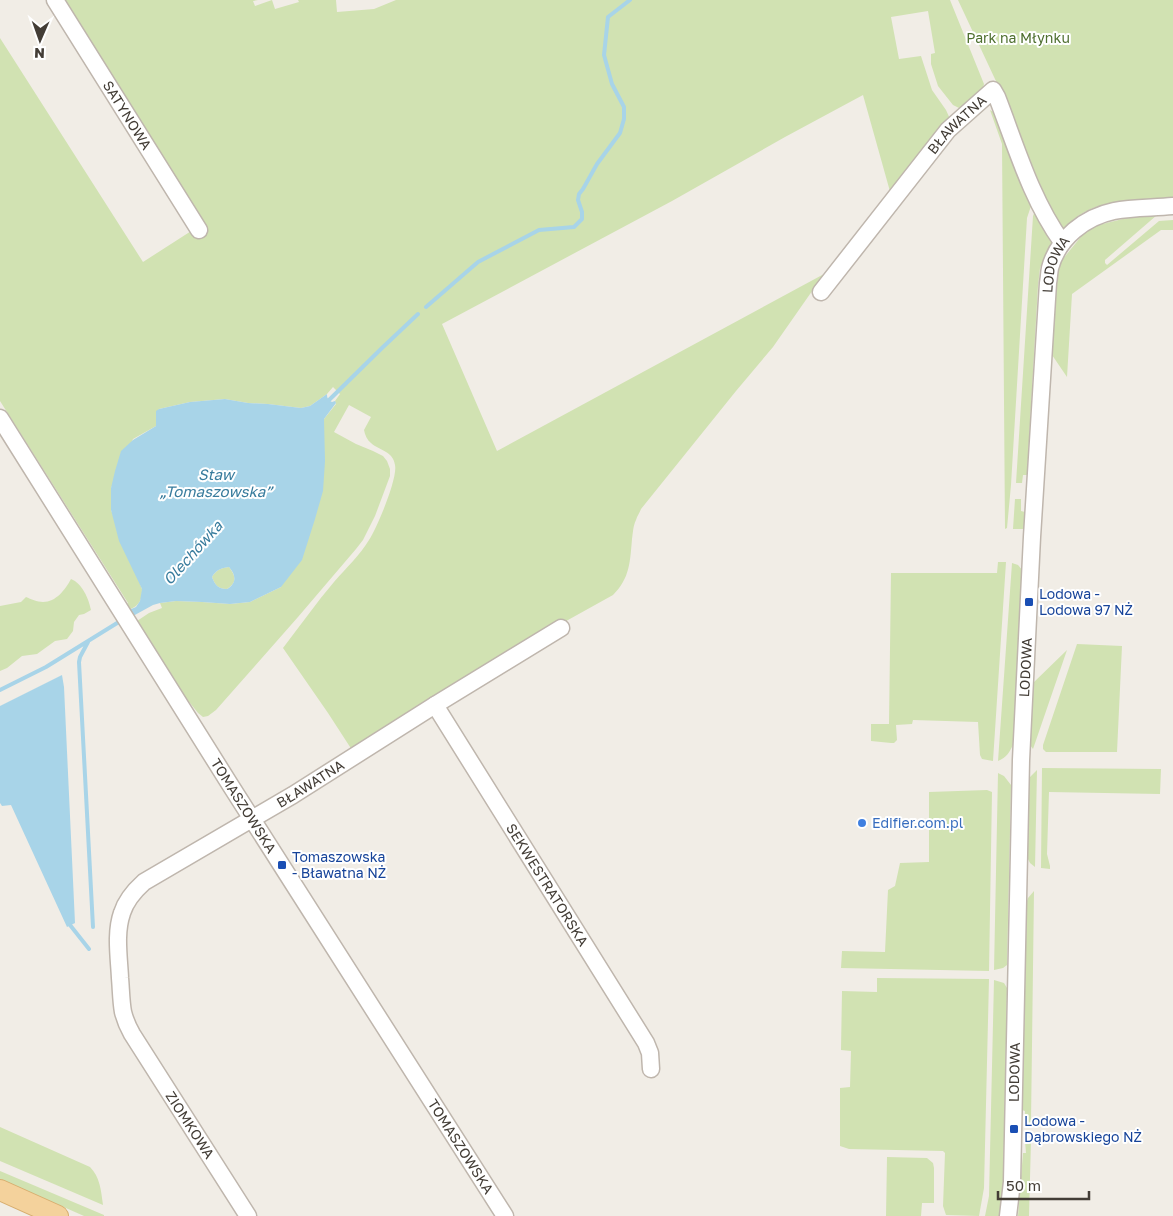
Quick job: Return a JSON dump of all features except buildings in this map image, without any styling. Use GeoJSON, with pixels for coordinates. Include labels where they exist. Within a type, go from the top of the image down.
{"type":"FeatureCollection","features":[{"type":"Feature","properties":{"kind":"main road"},"geometry":{"type":"LineString","coordinates":[[0,1190],[58,1216]]}},
{"type":"Feature","properties":{"kind":"street","name":"SATYNOWA"},"geometry":{"type":"LineString","coordinates":[[55,0],[199,230]]}},
{"type":"Feature","properties":{"kind":"street","name":"BŁAWATNA"},"geometry":{"type":"LineString","coordinates":[[821,292],[948,130],[993,90],[1037,199],[1062,242]]}},
{"type":"Feature","properties":{"kind":"street","name":"LODOWA"},"geometry":{"type":"LineString","coordinates":[[1008,1216],[1013,1164],[1021,760],[1032,537],[1050,267],[1062,242],[1076,228],[1092,219],[1114,211],[1173,206]]}},
{"type":"Feature","properties":{"kind":"street","name":"TOMASZOWSKA"},"geometry":{"type":"LineString","coordinates":[[0,418],[505,1216]]}},
{"type":"Feature","properties":{"kind":"street","name":"BŁAWATNA"},"geometry":{"type":"LineString","coordinates":[[132,1034],[123,1010],[119,924],[121,914],[134,891],[144,882],[318,779],[561,628]]}},
{"type":"Feature","properties":{"kind":"street","name":"SEKWESTRATORSKA"},"geometry":{"type":"LineString","coordinates":[[435,705],[646,1042],[650,1053],[651,1070]]}},
{"type":"Feature","properties":{"kind":"street","name":"ZIOMKOWA"},"geometry":{"type":"LineString","coordinates":[[132,1034],[248,1216]]}},
{"type":"Feature","properties":{"kind":"green space"},"geometry":{"type":"Polygon","coordinates":[[[52,0],[258,0],[253,1],[255,6],[272,0],[275,9],[299,2],[298,0],[336,0],[337,12],[374,9],[396,0],[950,0],[984,84],[983,88],[965,106],[959,108],[953,105],[938,86],[931,64],[931,54],[935,53],[928,11],[891,17],[899,59],[921,56],[932,90],[951,121],[891,195],[863,95],[672,201],[442,324],[497,451],[824,274],[773,347],[641,509],[634,527],[628,569],[619,589],[613,595],[559,625],[352,750],[283,648],[327,590],[365,546],[373,534],[386,503],[393,481],[395,465],[394,460],[389,454],[375,446],[366,437],[364,430],[371,417],[349,405],[334,432],[383,456],[390,469],[390,476],[375,516],[363,540],[216,710],[203,717],[182,693],[137,621],[149,613],[162,608],[160,603],[176,601],[230,604],[250,602],[281,587],[324,435],[324,419],[336,404],[335,401],[340,394],[333,387],[327,394],[310,406],[301,408],[225,399],[190,402],[159,409],[156,414],[156,426],[133,439],[111,488],[111,510],[142,589],[140,602],[129,610],[126,605],[128,603],[0,401],[0,38],[143,262],[199,226],[52,0]]]}},
{"type":"Feature","properties":{"kind":"green space","name":"Park na Młynku"},"geometry":{"type":"Polygon","coordinates":[[[958,0],[1173,0],[1173,198],[1127,201],[1098,206],[1073,220],[1062,232],[1039,197],[1044,194],[1009,109],[958,0]]]}},
{"type":"Feature","properties":{"kind":"green space"},"geometry":{"type":"Polygon","coordinates":[[[990,110],[997,114],[1033,200],[1027,218],[1011,485],[1007,528],[1005,529],[1002,144],[990,110]]]}},
{"type":"Feature","properties":{"kind":"green space"},"geometry":{"type":"Polygon","coordinates":[[[1037,206],[1052,236],[1052,244],[1040,268],[1038,286],[1027,475],[1023,475],[1022,483],[1016,483],[1033,216],[1037,206]]]}},
{"type":"Feature","properties":{"kind":"green space"},"geometry":{"type":"Polygon","coordinates":[[[1157,215],[1105,260],[1105,263],[1107,265],[1159,221],[1173,220],[1173,230],[1161,230],[1072,294],[1067,377],[1050,352],[1056,272],[1062,260],[1084,233],[1094,226],[1127,218],[1157,215]]]}},
{"type":"Feature","properties":{"kind":"green space"},"geometry":{"type":"Polygon","coordinates":[[[1015,499],[1021,499],[1021,511],[1025,512],[1025,529],[1013,529],[1015,499]]]}},
{"type":"Feature","properties":{"kind":"green space"},"geometry":{"type":"Polygon","coordinates":[[[998,562],[1006,562],[993,761],[982,759],[980,755],[978,722],[913,720],[912,724],[896,725],[897,740],[894,743],[871,741],[871,724],[889,724],[891,573],[997,573],[998,562]]]}},
{"type":"Feature","properties":{"kind":"green space"},"geometry":{"type":"Polygon","coordinates":[[[1012,563],[1018,565],[1023,571],[1013,745],[1004,758],[998,761],[1012,563]]]}},
{"type":"Feature","properties":{"kind":"green space"},"geometry":{"type":"Polygon","coordinates":[[[229,567],[234,576],[234,582],[227,589],[221,588],[212,577],[219,570],[229,567]]]}},
{"type":"Feature","properties":{"kind":"green space"},"geometry":{"type":"Polygon","coordinates":[[[71,579],[84,592],[91,610],[79,615],[74,622],[73,631],[67,639],[55,641],[37,654],[22,656],[0,671],[0,606],[21,602],[26,597],[41,602],[52,600],[63,591],[71,579]]]}},
{"type":"Feature","properties":{"kind":"green space"},"geometry":{"type":"Polygon","coordinates":[[[1077,644],[1122,646],[1117,752],[1046,752],[1043,749],[1077,644]]]}},
{"type":"Feature","properties":{"kind":"green space"},"geometry":{"type":"Polygon","coordinates":[[[1067,650],[1033,749],[1030,745],[1032,684],[1067,650]]]}},
{"type":"Feature","properties":{"kind":"green space"},"geometry":{"type":"Polygon","coordinates":[[[1042,768],[1161,769],[1160,794],[1049,792],[1047,854],[1050,869],[1041,868],[1042,768]]]}},
{"type":"Feature","properties":{"kind":"green space"},"geometry":{"type":"Polygon","coordinates":[[[1037,770],[1035,867],[1027,857],[1029,784],[1030,777],[1037,770]]]}},
{"type":"Feature","properties":{"kind":"green space"},"geometry":{"type":"Polygon","coordinates":[[[998,773],[1004,776],[1011,785],[1007,965],[994,970],[998,773]]]}},
{"type":"Feature","properties":{"kind":"green space"},"geometry":{"type":"Polygon","coordinates":[[[987,790],[992,792],[989,971],[841,968],[842,951],[885,952],[888,890],[895,886],[900,863],[929,862],[929,792],[987,790]]]}},
{"type":"Feature","properties":{"kind":"green space"},"geometry":{"type":"Polygon","coordinates":[[[1034,891],[1031,1122],[1027,1123],[1025,1111],[1022,1110],[1027,901],[1034,891]]]}},
{"type":"Feature","properties":{"kind":"green space"},"geometry":{"type":"Polygon","coordinates":[[[877,978],[989,979],[984,1188],[979,1216],[946,1215],[943,1206],[945,1153],[943,1151],[849,1149],[840,1146],[840,1088],[850,1087],[851,1051],[841,1050],[842,991],[877,992],[877,978]]]}},
{"type":"Feature","properties":{"kind":"green space"},"geometry":{"type":"Polygon","coordinates":[[[994,980],[1004,983],[1007,988],[1003,1195],[1001,1216],[985,1216],[989,1196],[994,980]]]}},
{"type":"Feature","properties":{"kind":"green space"},"geometry":{"type":"Polygon","coordinates":[[[0,1127],[90,1167],[98,1179],[103,1205],[0,1161],[0,1127]]]}},
{"type":"Feature","properties":{"kind":"green space"},"geometry":{"type":"Polygon","coordinates":[[[1031,1140],[1029,1216],[1018,1216],[1023,1153],[1026,1153],[1025,1141],[1031,1140]]]}},
{"type":"Feature","properties":{"kind":"green space"},"geometry":{"type":"Polygon","coordinates":[[[887,1157],[927,1158],[933,1163],[934,1203],[922,1203],[921,1216],[886,1216],[887,1157]]]}},
{"type":"Feature","properties":{"kind":"green space"},"geometry":{"type":"Polygon","coordinates":[[[0,1171],[104,1216],[84,1216],[0,1179],[0,1171]]]}},
{"type":"Feature","properties":{"kind":"water","name":"Staw „Tomaszowska”"},"geometry":{"type":"Polygon","coordinates":[[[327,394],[329,400],[336,403],[324,419],[325,461],[323,491],[302,560],[281,587],[250,602],[230,604],[176,601],[153,605],[133,616],[129,610],[136,607],[140,601],[142,589],[119,541],[111,510],[111,488],[121,451],[133,440],[156,426],[156,411],[159,409],[190,402],[225,399],[301,408],[310,406],[327,394]],[[226,567],[215,573],[212,577],[217,586],[227,589],[233,584],[234,576],[229,567],[226,567]]]}},
{"type":"Feature","properties":{"kind":"water"},"geometry":{"type":"Polygon","coordinates":[[[62,675],[75,923],[67,927],[11,805],[2,806],[0,803],[0,706],[62,675]]]}},
{"type":"Feature","properties":{"kind":"waterway","name":"Olechówka"},"geometry":{"type":"LineString","coordinates":[[426,307],[478,262],[539,230],[574,227],[582,219],[578,200],[579,194],[597,164],[620,133],[624,119],[624,107],[612,84],[604,55],[608,17],[630,0]]}},
{"type":"Feature","properties":{"kind":"waterway","name":"Olechówka"},"geometry":{"type":"LineString","coordinates":[[327,402],[418,314]]}},
{"type":"Feature","properties":{"kind":"waterway","name":"Olechówka"},"geometry":{"type":"LineString","coordinates":[[0,690],[46,667],[122,620]]}},
{"type":"Feature","properties":{"kind":"waterway"},"geometry":{"type":"LineString","coordinates":[[88,642],[79,662],[93,927]]}},
{"type":"Feature","properties":{"kind":"waterway"},"geometry":{"type":"LineString","coordinates":[[70,925],[89,949]]}},
{"type":"Feature","properties":{"kind":"place","name":"Lodowa - Lodowa 97 NŻ"},"geometry":{"type":"Point","coordinates":[1029,602]}},
{"type":"Feature","properties":{"kind":"place","name":"Edifier.com.pl"},"geometry":{"type":"Point","coordinates":[862,823]}},
{"type":"Feature","properties":{"kind":"place","name":"Tomaszowska - Bławatna NŻ"},"geometry":{"type":"Point","coordinates":[282,865]}},
{"type":"Feature","properties":{"kind":"place","name":"Lodowa - Dąbrowskiego NŻ"},"geometry":{"type":"Point","coordinates":[1014,1129]}}]}
